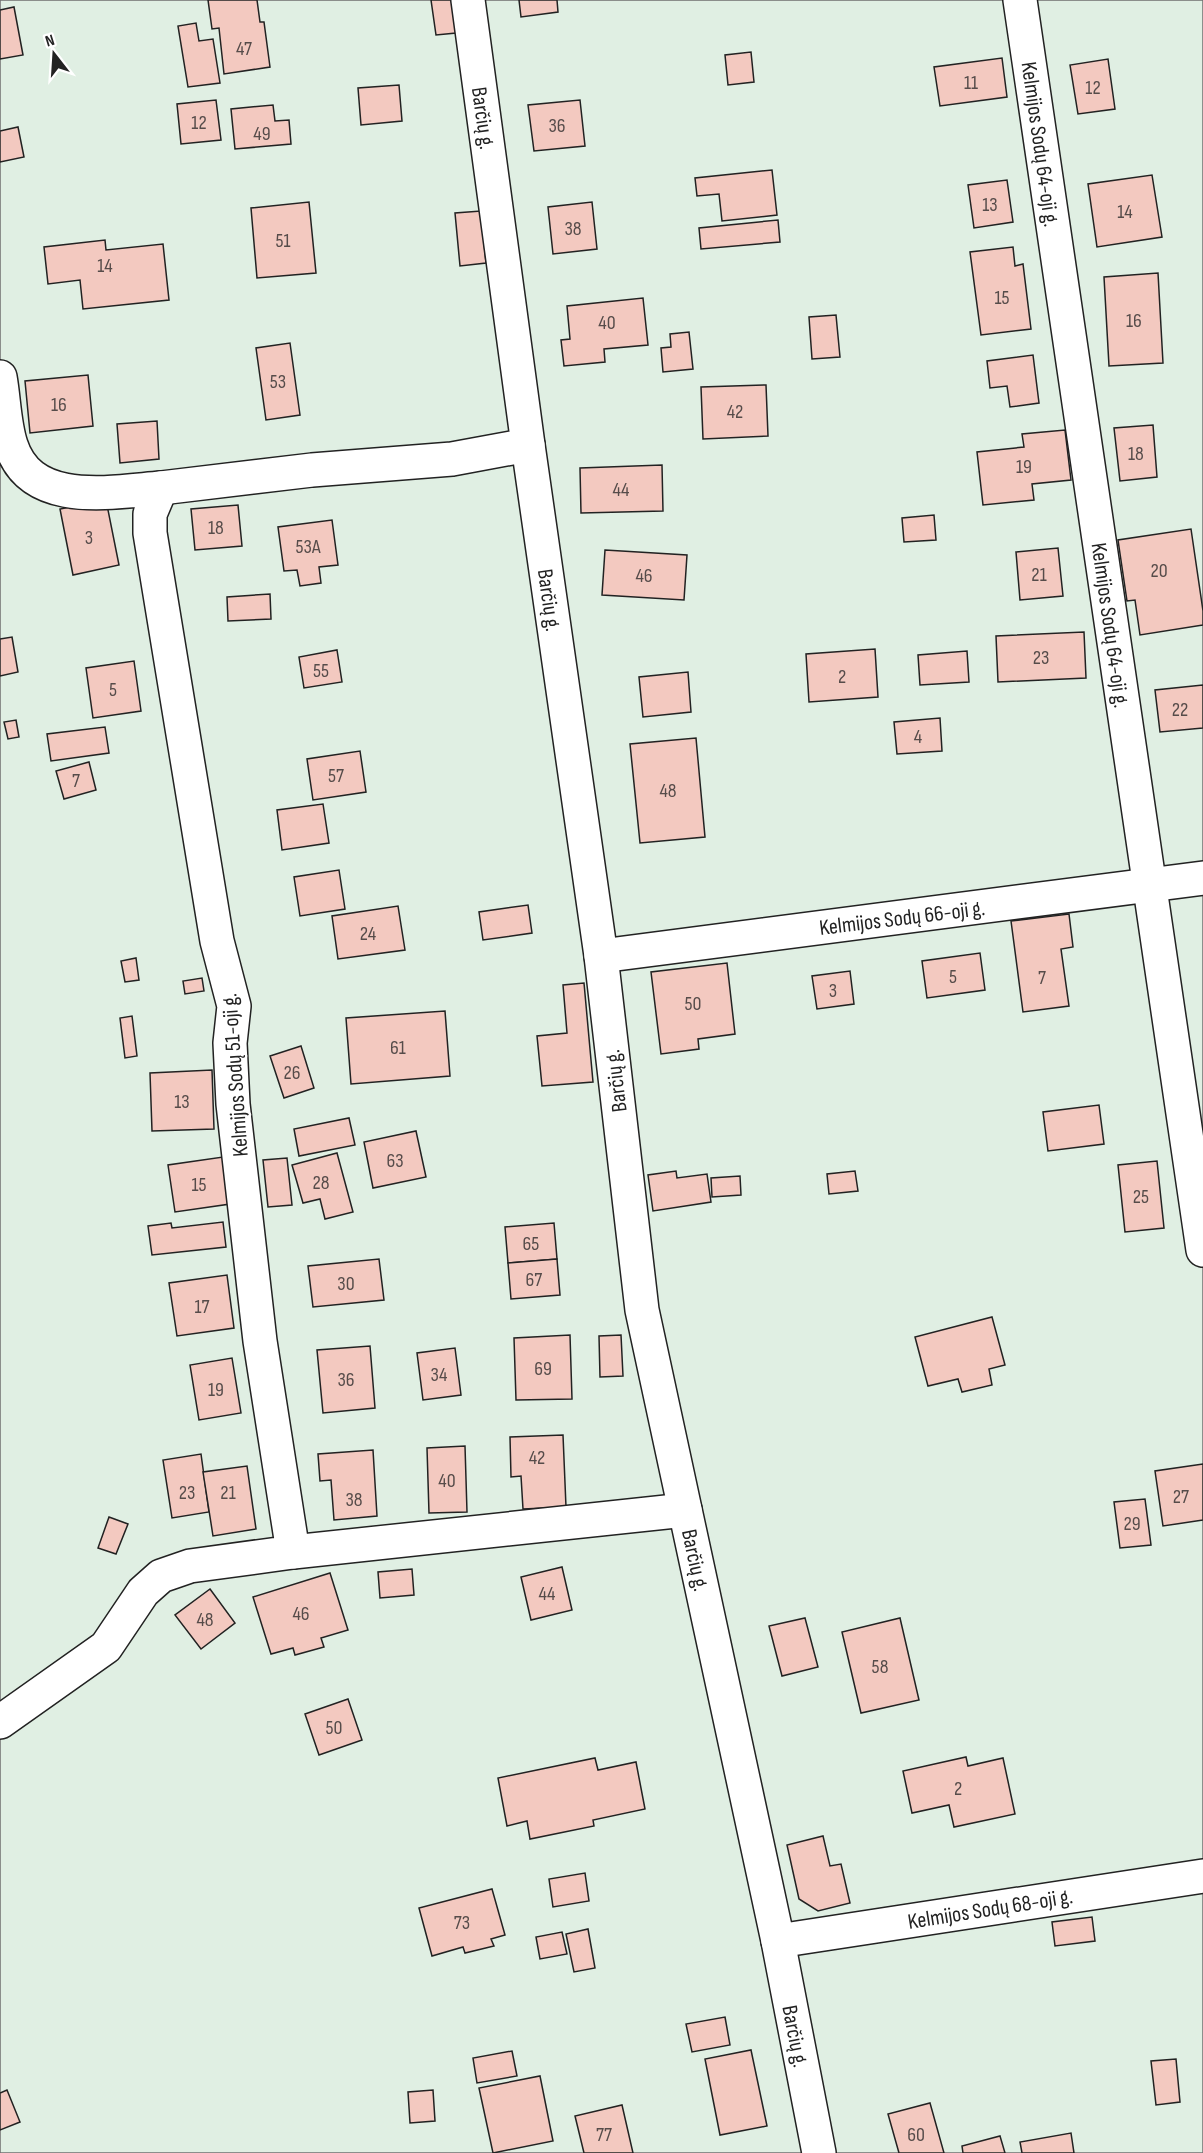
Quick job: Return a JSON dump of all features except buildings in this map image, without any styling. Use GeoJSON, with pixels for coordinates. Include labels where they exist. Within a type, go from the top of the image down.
{"type":"FeatureCollection","features":[{"type":"Feature","properties":{"kind":"street","name":"Barčių g."},"geometry":{"type":"LineString","coordinates":[[468,0],[528,446],[601,956],[642,1310],[778,1941],[819,2153]]}},
{"type":"Feature","properties":{"kind":"street","name":"Kelmijos Sodų 64-oji g."},"geometry":{"type":"LineString","coordinates":[[1020,0],[1203,1250]]}},
{"type":"Feature","properties":{"kind":"street"},"geometry":{"type":"LineString","coordinates":[[0,377],[11,446],[21,464],[40,482],[62,491],[98,493],[161,488],[312,470],[452,459],[528,446]]}},
{"type":"Feature","properties":{"kind":"street","name":"Kelmijos Sodų 51-oji g."},"geometry":{"type":"LineString","coordinates":[[161,488],[150,514],[150,533],[217,941],[234,1006],[230,1043],[233,1104],[260,1341],[293,1552]]}},
{"type":"Feature","properties":{"kind":"street","name":"Kelmijos Sodų 66-oji g."},"geometry":{"type":"LineString","coordinates":[[601,956],[1203,878]]}},
{"type":"Feature","properties":{"kind":"street"},"geometry":{"type":"LineString","coordinates":[[0,1722],[106,1647],[143,1592],[161,1576],[190,1566],[293,1552],[685,1510]]}},
{"type":"Feature","properties":{"kind":"street","name":"Kelmijos Sodų 68-oji g."},"geometry":{"type":"LineString","coordinates":[[778,1941],[1203,1875]]}},
{"type":"Feature","properties":{"kind":"green space"},"geometry":{"type":"Polygon","coordinates":[[[0,0],[1203,0],[1203,2153],[0,2153],[0,0]]]}}]}
